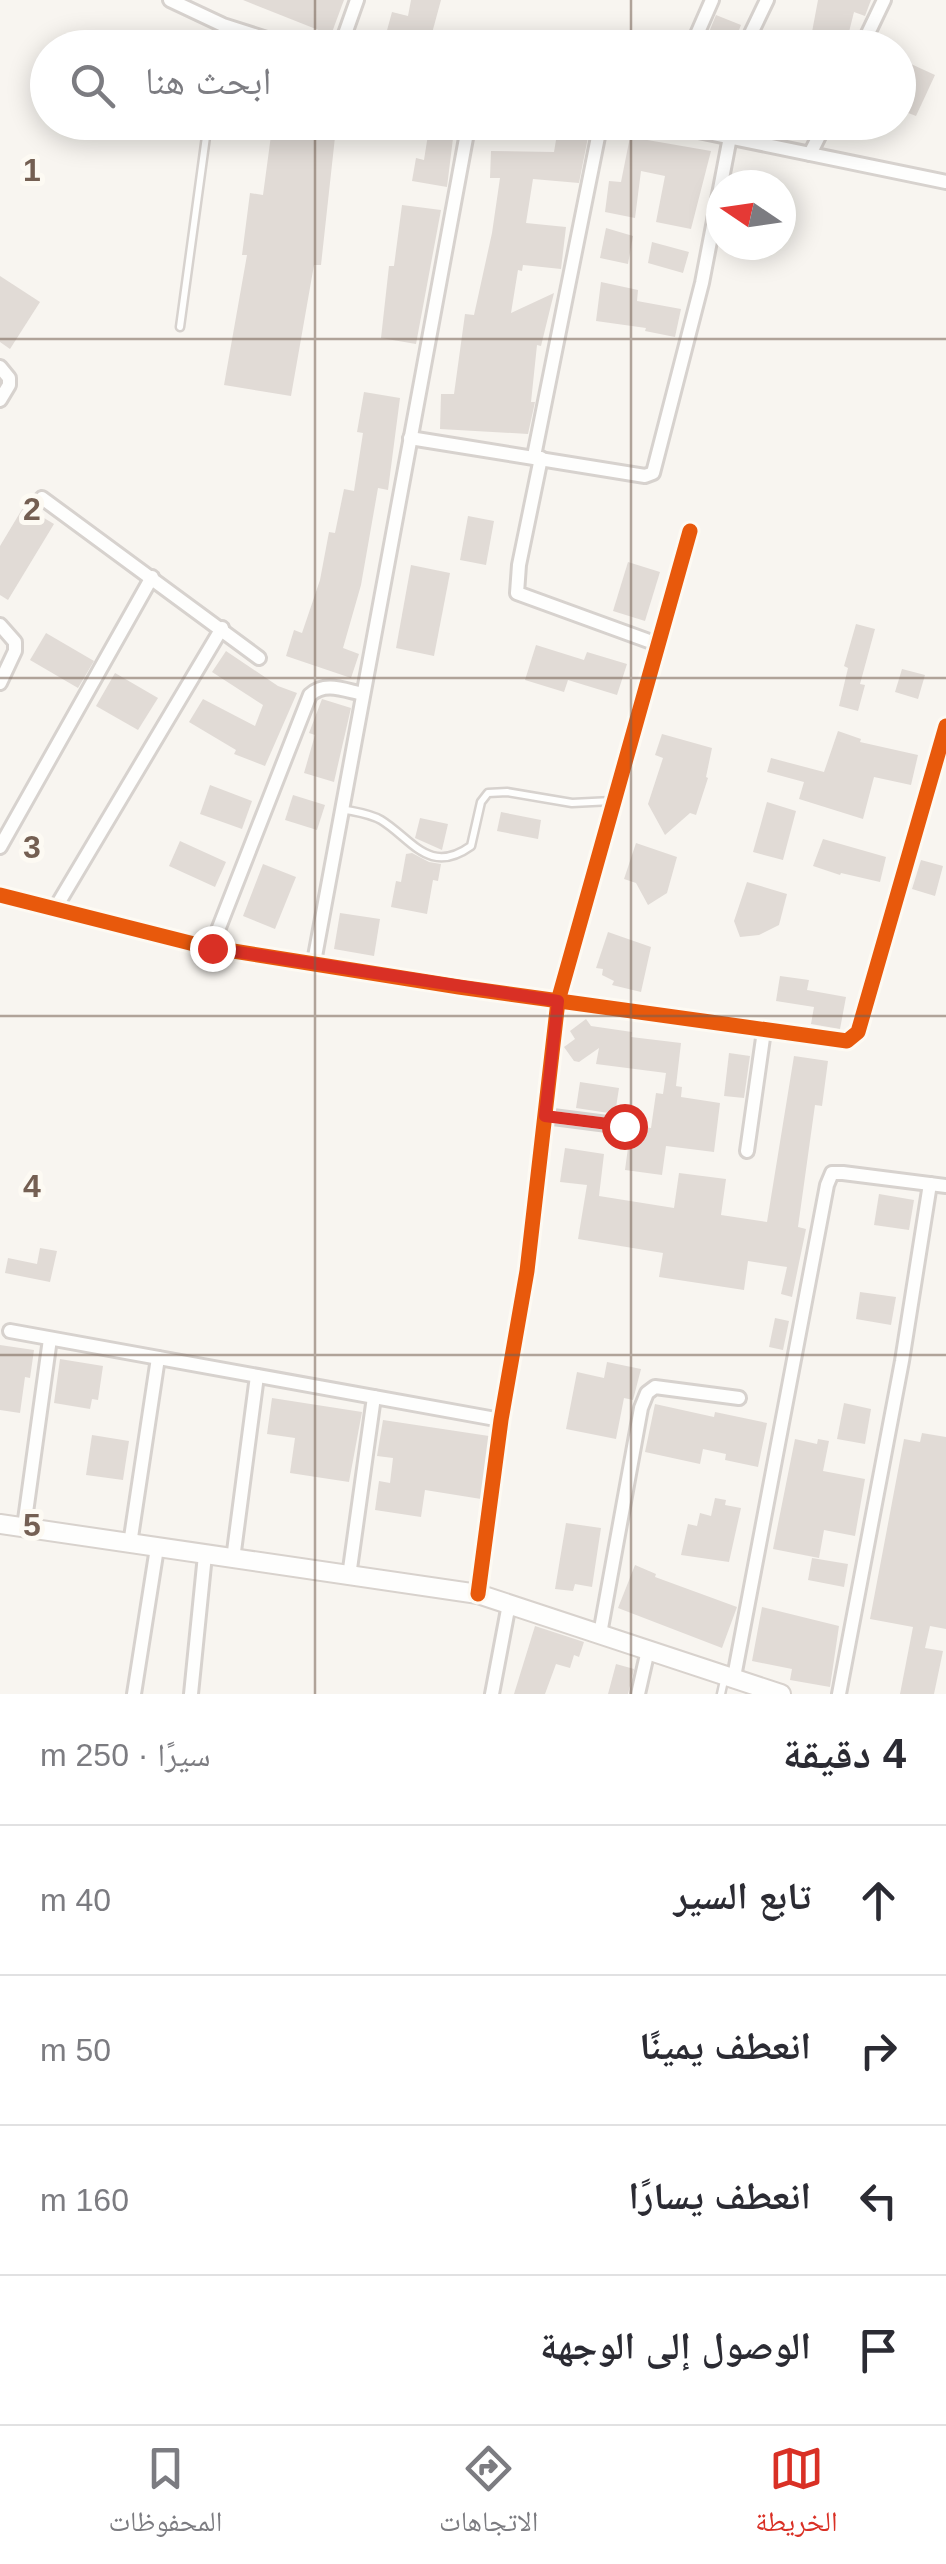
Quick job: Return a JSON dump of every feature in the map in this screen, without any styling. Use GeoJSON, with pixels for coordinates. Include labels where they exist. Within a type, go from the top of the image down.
{"type":"FeatureCollection","features":[{"type":"Feature","properties":{"kind":"street"},"geometry":{"type":"LineString","coordinates":[[170,0],[238,30]]}},
{"type":"Feature","properties":{"kind":"street"},"geometry":{"type":"LineString","coordinates":[[346,30],[357,0]]}},
{"type":"Feature","properties":{"kind":"street"},"geometry":{"type":"LineString","coordinates":[[699,30],[712,0]]}},
{"type":"Feature","properties":{"kind":"street"},"geometry":{"type":"LineString","coordinates":[[753,30],[767,0]]}},
{"type":"Feature","properties":{"kind":"street"},"geometry":{"type":"LineString","coordinates":[[870,30],[884,0]]}},
{"type":"Feature","properties":{"kind":"street"},"geometry":{"type":"LineString","coordinates":[[314,962],[466,140]]}},
{"type":"Feature","properties":{"kind":"street"},"geometry":{"type":"LineString","coordinates":[[598,140],[537,457],[517,593],[657,644]]}},
{"type":"Feature","properties":{"kind":"street"},"geometry":{"type":"LineString","coordinates":[[410,438],[645,476],[654,473],[702,283],[729,140]]}},
{"type":"Feature","properties":{"kind":"street"},"geometry":{"type":"LineString","coordinates":[[744,140],[946,182]]}},
{"type":"Feature","properties":{"kind":"street"},"geometry":{"type":"LineString","coordinates":[[810,154],[817,140]]}},
{"type":"Feature","properties":{"kind":"street"},"geometry":{"type":"LineString","coordinates":[[0,367],[9,378],[0,400]]}},
{"type":"Feature","properties":{"kind":"street"},"geometry":{"type":"LineString","coordinates":[[42,498],[259,658]]}},
{"type":"Feature","properties":{"kind":"street"},"geometry":{"type":"LineString","coordinates":[[478,1594],[501,1420],[527,1271],[558,1001],[690,531]]}},
{"type":"Feature","properties":{"kind":"street"},"geometry":{"type":"LineString","coordinates":[[0,847],[152,577]]}},
{"type":"Feature","properties":{"kind":"street"},"geometry":{"type":"LineString","coordinates":[[0,625],[15,642],[15,651],[0,682]]}},
{"type":"Feature","properties":{"kind":"street"},"geometry":{"type":"LineString","coordinates":[[56,908],[222,628]]}},
{"type":"Feature","properties":{"kind":"street"},"geometry":{"type":"LineString","coordinates":[[212,948],[310,695],[326,686],[363,694]]}},
{"type":"Feature","properties":{"kind":"street"},"geometry":{"type":"LineString","coordinates":[[0,895],[212,948],[840,1042],[858,1032],[946,726]]}},
{"type":"Feature","properties":{"kind":"street"},"geometry":{"type":"LineString","coordinates":[[748,1152],[764,1031]]}},
{"type":"Feature","properties":{"kind":"street"},"geometry":{"type":"LineString","coordinates":[[545,1116],[624,1126]]}},
{"type":"Feature","properties":{"kind":"street"},"geometry":{"type":"LineString","coordinates":[[730,1676],[832,1173],[946,1186]]}},
{"type":"Feature","properties":{"kind":"street"},"geometry":{"type":"LineString","coordinates":[[838,1694],[902,1360],[930,1184]]}},
{"type":"Feature","properties":{"kind":"street"},"geometry":{"type":"LineString","coordinates":[[10,1331],[501,1420]]}},
{"type":"Feature","properties":{"kind":"street"},"geometry":{"type":"LineString","coordinates":[[24,1527],[50,1339]]}},
{"type":"Feature","properties":{"kind":"street"},"geometry":{"type":"LineString","coordinates":[[130,1544],[158,1358]]}},
{"type":"Feature","properties":{"kind":"street"},"geometry":{"type":"LineString","coordinates":[[232,1559],[257,1376]]}},
{"type":"Feature","properties":{"kind":"street"},"geometry":{"type":"LineString","coordinates":[[600,1634],[641,1408],[647,1393],[655,1387],[740,1398]]}},
{"type":"Feature","properties":{"kind":"street"},"geometry":{"type":"LineString","coordinates":[[349,1576],[374,1397]]}},
{"type":"Feature","properties":{"kind":"street"},"geometry":{"type":"LineString","coordinates":[[0,1524],[478,1594],[781,1694]]}},
{"type":"Feature","properties":{"kind":"street"},"geometry":{"type":"LineString","coordinates":[[134,1694],[157,1548]]}},
{"type":"Feature","properties":{"kind":"street"},"geometry":{"type":"LineString","coordinates":[[191,1694],[205,1555]]}},
{"type":"Feature","properties":{"kind":"street"},"geometry":{"type":"LineString","coordinates":[[492,1694],[509,1604]]}},
{"type":"Feature","properties":{"kind":"street"},"geometry":{"type":"LineString","coordinates":[[638,1694],[648,1650]]}},
{"type":"Feature","properties":{"kind":"lane"},"geometry":{"type":"LineString","coordinates":[[222,30],[223,25]]}},
{"type":"Feature","properties":{"kind":"lane"},"geometry":{"type":"LineString","coordinates":[[180,327],[206,140]]}},
{"type":"Feature","properties":{"kind":"lane"},"geometry":{"type":"LineString","coordinates":[[342,808],[379,819],[417,849],[438,858],[461,852],[473,843],[481,802],[488,793],[499,791],[564,803],[612,801]]}},
{"type":"Feature","properties":{"kind":"lane"},"geometry":{"type":"LineString","coordinates":[[721,1694],[730,1676]]}},
{"type":"Feature","properties":{"kind":"building"},"geometry":{"type":"Polygon","coordinates":[[[243,0],[344,0],[333,30],[318,30],[243,0]]]}},
{"type":"Feature","properties":{"kind":"building"},"geometry":{"type":"Polygon","coordinates":[[[411,0],[441,0],[433,30],[387,30],[392,12],[408,16],[411,0]]]}},
{"type":"Feature","properties":{"kind":"building"},"geometry":{"type":"Polygon","coordinates":[[[818,0],[871,0],[865,16],[854,12],[850,30],[812,30],[818,0]]]}},
{"type":"Feature","properties":{"kind":"building"},"geometry":{"type":"Polygon","coordinates":[[[716,15],[741,25],[739,30],[710,30],[716,15]]]}},
{"type":"Feature","properties":{"kind":"building"},"geometry":{"type":"Polygon","coordinates":[[[916,66],[935,75],[916,116],[916,66]]]}},
{"type":"Feature","properties":{"kind":"building"},"geometry":{"type":"Polygon","coordinates":[[[270,140],[335,140],[321,265],[314,265],[291,396],[224,385],[247,255],[242,255],[250,193],[263,195],[270,140]]]}},
{"type":"Feature","properties":{"kind":"building"},"geometry":{"type":"Polygon","coordinates":[[[427,140],[453,140],[447,187],[412,181],[416,158],[424,160],[427,140]]]}},
{"type":"Feature","properties":{"kind":"building"},"geometry":{"type":"Polygon","coordinates":[[[556,140],[587,140],[579,183],[533,179],[526,223],[566,227],[561,269],[523,265],[522,271],[518,270],[511,313],[554,293],[541,346],[537,345],[531,402],[535,402],[528,434],[440,429],[441,394],[454,394],[465,314],[474,315],[492,233],[500,178],[490,178],[491,151],[554,152],[556,140]]]}},
{"type":"Feature","properties":{"kind":"building"},"geometry":{"type":"Polygon","coordinates":[[[629,140],[711,151],[691,229],[656,222],[665,176],[641,171],[635,218],[605,212],[609,181],[621,182],[629,140]]]}},
{"type":"Feature","properties":{"kind":"building"},"geometry":{"type":"Polygon","coordinates":[[[402,205],[441,210],[416,344],[381,338],[389,266],[394,266],[402,205]]]}},
{"type":"Feature","properties":{"kind":"building"},"geometry":{"type":"Polygon","coordinates":[[[606,228],[633,236],[628,264],[600,258],[606,228]]]}},
{"type":"Feature","properties":{"kind":"building"},"geometry":{"type":"Polygon","coordinates":[[[652,242],[689,252],[683,273],[648,263],[652,242]]]}},
{"type":"Feature","properties":{"kind":"building"},"geometry":{"type":"Polygon","coordinates":[[[0,276],[40,302],[10,349],[0,342],[0,276]]]}},
{"type":"Feature","properties":{"kind":"building"},"geometry":{"type":"Polygon","coordinates":[[[601,282],[638,290],[637,301],[681,309],[675,337],[645,331],[646,328],[596,321],[601,282]]]}},
{"type":"Feature","properties":{"kind":"building"},"geometry":{"type":"Polygon","coordinates":[[[364,392],[400,398],[388,490],[378,488],[361,585],[343,648],[359,654],[351,678],[286,656],[294,630],[302,633],[320,580],[329,532],[335,533],[344,489],[354,491],[363,433],[357,432],[364,392]]]}},
{"type":"Feature","properties":{"kind":"building"},"geometry":{"type":"Polygon","coordinates":[[[24,506],[54,524],[8,600],[0,595],[0,546],[24,506]]]}},
{"type":"Feature","properties":{"kind":"building"},"geometry":{"type":"Polygon","coordinates":[[[468,516],[494,521],[486,565],[460,560],[468,516]]]}},
{"type":"Feature","properties":{"kind":"building"},"geometry":{"type":"Polygon","coordinates":[[[628,562],[660,572],[645,621],[613,611],[628,562]]]}},
{"type":"Feature","properties":{"kind":"building"},"geometry":{"type":"Polygon","coordinates":[[[411,565],[450,573],[434,656],[396,648],[411,565]]]}},
{"type":"Feature","properties":{"kind":"building"},"geometry":{"type":"Polygon","coordinates":[[[856,624],[875,629],[860,684],[865,685],[858,711],[839,706],[848,668],[844,666],[856,624]]]}},
{"type":"Feature","properties":{"kind":"building"},"geometry":{"type":"Polygon","coordinates":[[[46,633],[94,661],[78,688],[30,660],[46,633]]]}},
{"type":"Feature","properties":{"kind":"building"},"geometry":{"type":"Polygon","coordinates":[[[536,645],[584,660],[587,652],[627,664],[617,695],[568,680],[564,692],[525,680],[536,645]]]}},
{"type":"Feature","properties":{"kind":"building"},"geometry":{"type":"Polygon","coordinates":[[[226,651],[278,686],[297,693],[265,766],[234,754],[236,750],[189,722],[203,699],[255,726],[263,705],[212,672],[226,651]]]}},
{"type":"Feature","properties":{"kind":"building"},"geometry":{"type":"Polygon","coordinates":[[[902,669],[925,675],[918,699],[895,692],[902,669]]]}},
{"type":"Feature","properties":{"kind":"building"},"geometry":{"type":"Polygon","coordinates":[[[115,673],[158,698],[138,730],[96,706],[115,673]]]}},
{"type":"Feature","properties":{"kind":"building"},"geometry":{"type":"Polygon","coordinates":[[[322,699],[351,708],[334,782],[304,773],[315,735],[309,733],[322,699]]]}},
{"type":"Feature","properties":{"kind":"building"},"geometry":{"type":"Polygon","coordinates":[[[838,731],[861,739],[860,742],[918,755],[911,785],[874,777],[863,819],[799,799],[804,782],[767,772],[771,758],[824,772],[838,731]]]}},
{"type":"Feature","properties":{"kind":"building"},"geometry":{"type":"Polygon","coordinates":[[[662,734],[712,748],[708,778],[696,815],[690,813],[665,835],[648,804],[663,758],[655,755],[662,734]]]}},
{"type":"Feature","properties":{"kind":"building"},"geometry":{"type":"Polygon","coordinates":[[[210,785],[252,801],[242,829],[200,814],[210,785]]]}},
{"type":"Feature","properties":{"kind":"building"},"geometry":{"type":"Polygon","coordinates":[[[293,795],[325,805],[317,830],[285,820],[293,795]]]}},
{"type":"Feature","properties":{"kind":"building"},"geometry":{"type":"Polygon","coordinates":[[[767,802],[796,811],[783,860],[753,852],[767,802]]]}},
{"type":"Feature","properties":{"kind":"building"},"geometry":{"type":"Polygon","coordinates":[[[501,812],[541,820],[538,839],[497,831],[501,812]]]}},
{"type":"Feature","properties":{"kind":"building"},"geometry":{"type":"Polygon","coordinates":[[[420,818],[448,824],[442,850],[415,838],[420,818]]]}},
{"type":"Feature","properties":{"kind":"building"},"geometry":{"type":"Polygon","coordinates":[[[823,839],[886,857],[880,882],[813,866],[823,839]]]}},
{"type":"Feature","properties":{"kind":"building"},"geometry":{"type":"Polygon","coordinates":[[[180,841],[226,862],[215,887],[169,866],[180,841]]]}},
{"type":"Feature","properties":{"kind":"building"},"geometry":{"type":"Polygon","coordinates":[[[636,843],[677,857],[667,893],[648,905],[636,883],[624,879],[636,843]]]}},
{"type":"Feature","properties":{"kind":"building"},"geometry":{"type":"Polygon","coordinates":[[[406,854],[441,864],[438,881],[433,880],[427,914],[391,907],[406,854]]]}},
{"type":"Feature","properties":{"kind":"building"},"geometry":{"type":"Polygon","coordinates":[[[921,860],[943,866],[935,896],[912,889],[921,860]]]}},
{"type":"Feature","properties":{"kind":"building"},"geometry":{"type":"Polygon","coordinates":[[[263,864],[296,877],[275,929],[243,916],[263,864]]]}},
{"type":"Feature","properties":{"kind":"building"},"geometry":{"type":"Polygon","coordinates":[[[747,882],[787,894],[779,925],[759,935],[740,937],[734,921],[747,882]]]}},
{"type":"Feature","properties":{"kind":"building"},"geometry":{"type":"Polygon","coordinates":[[[340,913],[380,919],[374,956],[334,949],[340,913]]]}},
{"type":"Feature","properties":{"kind":"building"},"geometry":{"type":"Polygon","coordinates":[[[608,932],[651,947],[641,992],[612,985],[614,981],[602,975],[603,969],[596,968],[608,932]]]}},
{"type":"Feature","properties":{"kind":"building"},"geometry":{"type":"Polygon","coordinates":[[[780,976],[809,980],[807,990],[846,997],[840,1029],[811,1024],[814,1007],[776,1001],[780,976]]]}},
{"type":"Feature","properties":{"kind":"building"},"geometry":{"type":"Polygon","coordinates":[[[586,1019],[591,1026],[632,1032],[631,1037],[681,1043],[676,1086],[682,1087],[681,1097],[720,1103],[714,1152],[666,1146],[662,1175],[625,1170],[630,1133],[633,1126],[651,1128],[656,1093],[663,1094],[666,1073],[596,1064],[599,1048],[579,1062],[574,1061],[564,1047],[575,1039],[570,1031],[586,1019]]]}},
{"type":"Feature","properties":{"kind":"building"},"geometry":{"type":"Polygon","coordinates":[[[729,1053],[750,1056],[744,1098],[724,1096],[729,1053]]]}},
{"type":"Feature","properties":{"kind":"building"},"geometry":{"type":"Polygon","coordinates":[[[794,1056],[828,1061],[822,1106],[815,1105],[798,1227],[806,1229],[792,1297],[781,1294],[787,1267],[748,1261],[744,1290],[659,1277],[663,1253],[578,1239],[587,1185],[560,1182],[565,1148],[604,1154],[599,1196],[674,1208],[679,1173],[726,1179],[721,1215],[767,1222],[794,1056]]]}},
{"type":"Feature","properties":{"kind":"building"},"geometry":{"type":"Polygon","coordinates":[[[580,1082],[619,1088],[615,1114],[576,1108],[580,1082]]]}},
{"type":"Feature","properties":{"kind":"building"},"geometry":{"type":"Polygon","coordinates":[[[879,1194],[914,1200],[909,1230],[874,1225],[879,1194]]]}},
{"type":"Feature","properties":{"kind":"building"},"geometry":{"type":"Polygon","coordinates":[[[40,1248],[57,1251],[50,1282],[5,1273],[8,1258],[37,1264],[40,1248]]]}},
{"type":"Feature","properties":{"kind":"building"},"geometry":{"type":"Polygon","coordinates":[[[860,1292],[896,1297],[891,1325],[856,1319],[860,1292]]]}},
{"type":"Feature","properties":{"kind":"building"},"geometry":{"type":"Polygon","coordinates":[[[775,1318],[789,1321],[783,1350],[769,1347],[775,1318]]]}},
{"type":"Feature","properties":{"kind":"building"},"geometry":{"type":"Polygon","coordinates":[[[0,1345],[34,1350],[20,1413],[0,1410],[0,1345]]]}},
{"type":"Feature","properties":{"kind":"building"},"geometry":{"type":"Polygon","coordinates":[[[60,1359],[103,1366],[98,1400],[92,1399],[90,1409],[54,1403],[60,1359]]]}},
{"type":"Feature","properties":{"kind":"building"},"geometry":{"type":"Polygon","coordinates":[[[607,1362],[641,1369],[633,1400],[624,1398],[616,1439],[566,1429],[577,1372],[604,1378],[607,1362]]]}},
{"type":"Feature","properties":{"kind":"building"},"geometry":{"type":"Polygon","coordinates":[[[272,1398],[362,1412],[349,1482],[290,1473],[295,1438],[267,1434],[272,1398]]]}},
{"type":"Feature","properties":{"kind":"building"},"geometry":{"type":"Polygon","coordinates":[[[844,1403],[871,1409],[865,1444],[837,1439],[844,1403]]]}},
{"type":"Feature","properties":{"kind":"building"},"geometry":{"type":"Polygon","coordinates":[[[655,1404],[767,1423],[758,1467],[725,1460],[726,1454],[703,1449],[700,1464],[645,1452],[655,1404]]]}},
{"type":"Feature","properties":{"kind":"building"},"geometry":{"type":"Polygon","coordinates":[[[383,1420],[489,1436],[481,1499],[425,1490],[421,1517],[375,1510],[379,1481],[390,1483],[393,1458],[377,1456],[383,1420]]]}},
{"type":"Feature","properties":{"kind":"building"},"geometry":{"type":"Polygon","coordinates":[[[922,1433],[946,1437],[946,1629],[930,1626],[925,1648],[943,1651],[934,1694],[900,1694],[913,1627],[870,1619],[904,1439],[920,1442],[922,1433]]]}},
{"type":"Feature","properties":{"kind":"building"},"geometry":{"type":"Polygon","coordinates":[[[92,1435],[129,1441],[123,1480],[86,1475],[92,1435]]]}},
{"type":"Feature","properties":{"kind":"building"},"geometry":{"type":"Polygon","coordinates":[[[795,1439],[817,1444],[818,1439],[829,1441],[823,1471],[865,1479],[855,1536],[824,1530],[819,1558],[773,1549],[795,1439]]]}},
{"type":"Feature","properties":{"kind":"building"},"geometry":{"type":"Polygon","coordinates":[[[715,1498],[741,1508],[729,1562],[681,1555],[688,1524],[697,1526],[700,1513],[711,1516],[715,1498]]]}},
{"type":"Feature","properties":{"kind":"building"},"geometry":{"type":"Polygon","coordinates":[[[566,1523],[601,1528],[592,1587],[575,1584],[573,1591],[555,1589],[566,1523]]]}},
{"type":"Feature","properties":{"kind":"building"},"geometry":{"type":"Polygon","coordinates":[[[812,1558],[848,1564],[844,1587],[808,1580],[812,1558]]]}},
{"type":"Feature","properties":{"kind":"building"},"geometry":{"type":"Polygon","coordinates":[[[635,1565],[656,1574],[655,1577],[737,1607],[722,1648],[618,1608],[635,1565]]]}},
{"type":"Feature","properties":{"kind":"building"},"geometry":{"type":"Polygon","coordinates":[[[762,1607],[839,1626],[830,1687],[790,1680],[792,1669],[752,1661],[762,1607]]]}},
{"type":"Feature","properties":{"kind":"building"},"geometry":{"type":"Polygon","coordinates":[[[535,1626],[584,1642],[570,1668],[556,1664],[545,1694],[514,1694],[535,1626]]]}},
{"type":"Feature","properties":{"kind":"building"},"geometry":{"type":"Polygon","coordinates":[[[616,1664],[634,1669],[628,1694],[608,1694],[616,1664]]]}},
{"type":"Feature","properties":{"kind":"cycle path"},"geometry":{"type":"LineString","coordinates":[[478,1594],[501,1420],[527,1271],[558,1001],[690,531]]}},
{"type":"Feature","properties":{"kind":"cycle path"},"geometry":{"type":"LineString","coordinates":[[0,895],[202,946],[459,987],[847,1041],[858,1032],[946,726]]}},
{"type":"Feature","properties":{"kind":"route"},"geometry":{"type":"LineString","coordinates":[[212,948],[558,1001],[545,1116],[624,1126]]}}]}
